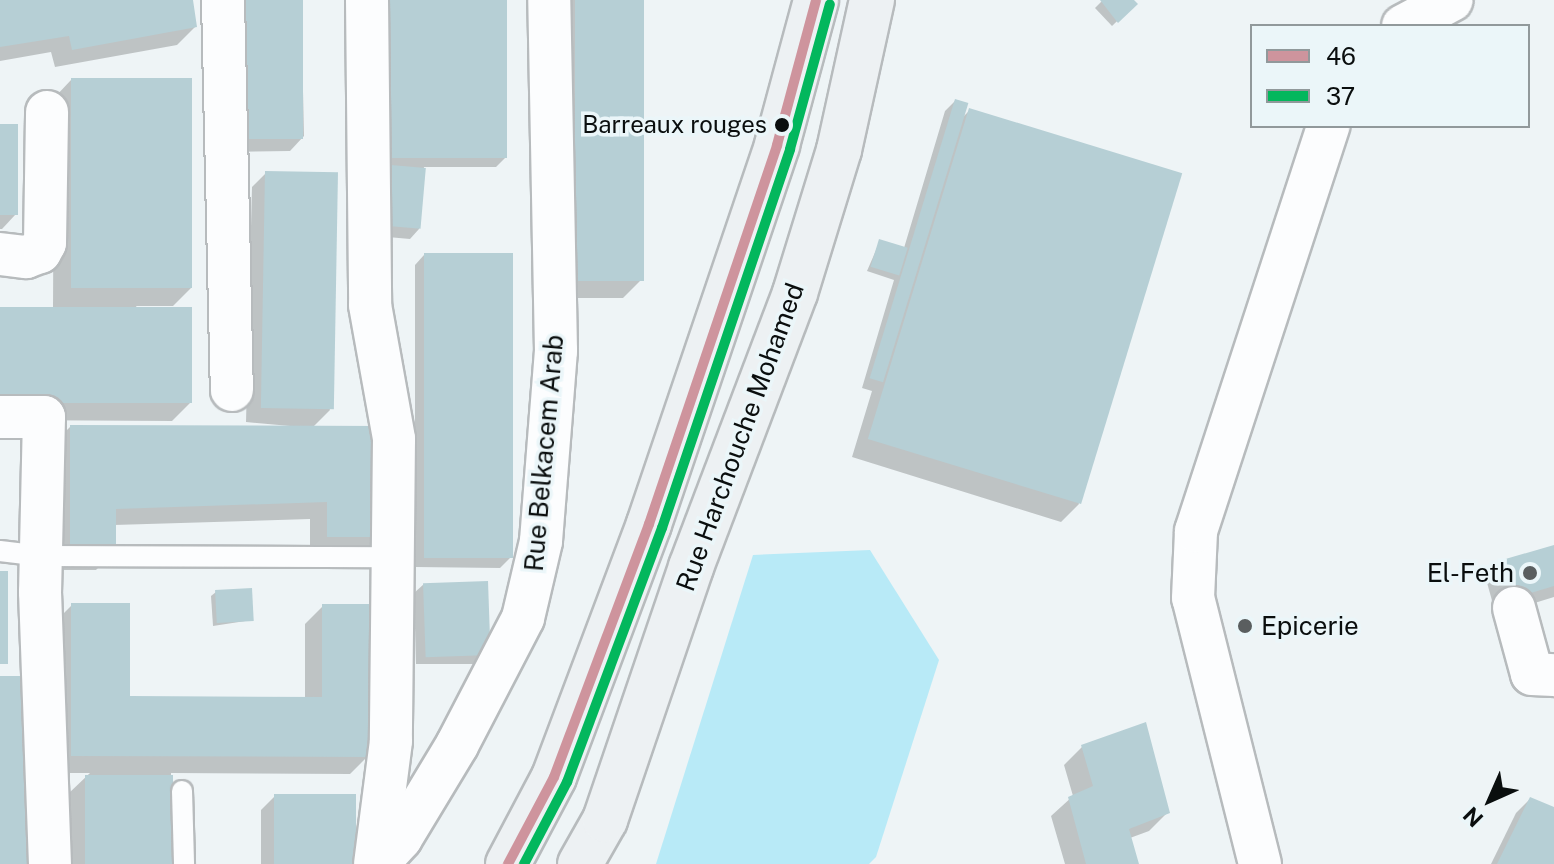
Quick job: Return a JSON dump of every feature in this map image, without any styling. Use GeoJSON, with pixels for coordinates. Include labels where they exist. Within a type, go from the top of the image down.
{"type":"FeatureCollection","features":[{"type":"Feature","properties":{"kind":"street"},"geometry":{"type":"LineString","coordinates":[[223,0],[232,390]]}},
{"type":"Feature","properties":{"kind":"street"},"geometry":{"type":"LineString","coordinates":[[367,0],[370,305],[394,439],[391,741],[376,864]]}},
{"type":"Feature","properties":{"kind":"street","name":"Rue Belkacem Arab"},"geometry":{"type":"LineString","coordinates":[[376,864],[401,838],[449,758],[523,618],[541,541],[556,351],[549,0]]}},
{"type":"Feature","properties":{"kind":"street"},"geometry":{"type":"LineString","coordinates":[[508,864],[554,777],[649,524],[777,145],[816,0]]}},
{"type":"Feature","properties":{"kind":"street","name":"Rue Harchouche Mohamed"},"geometry":{"type":"LineString","coordinates":[[580,864],[605,820],[691,567],[795,293],[839,150],[872,0]]}},
{"type":"Feature","properties":{"kind":"street"},"geometry":{"type":"LineString","coordinates":[[1407,24],[1452,0]]}},
{"type":"Feature","properties":{"kind":"street"},"geometry":{"type":"LineString","coordinates":[[0,254],[26,257],[40,252],[45,243],[47,112]]}},
{"type":"Feature","properties":{"kind":"street"},"geometry":{"type":"LineString","coordinates":[[1265,863],[1193,598],[1196,531],[1327,128]]}},
{"type":"Feature","properties":{"kind":"street"},"geometry":{"type":"LineString","coordinates":[[0,417],[44,417],[42,556],[50,864]]}},
{"type":"Feature","properties":{"kind":"street"},"geometry":{"type":"LineString","coordinates":[[1514,608],[1532,674],[1554,675]]}},
{"type":"Feature","properties":{"kind":"lane"},"geometry":{"type":"LineString","coordinates":[[0,551],[42,556],[392,557]]}},
{"type":"Feature","properties":{"kind":"lane"},"geometry":{"type":"LineString","coordinates":[[182,791],[184,864]]}},
{"type":"Feature","properties":{"kind":"shaded area"},"geometry":{"type":"Polygon","coordinates":[[[870,550],[939,660],[876,857],[869,864],[656,864],[753,555],[870,550]]]}},
{"type":"Feature","properties":{"kind":"building"},"geometry":{"type":"Polygon","coordinates":[[[0,0],[193,0],[197,27],[72,50],[69,36],[0,47],[0,0]]]}},
{"type":"Feature","properties":{"kind":"building"},"geometry":{"type":"Polygon","coordinates":[[[234,0],[303,0],[303,139],[234,139],[234,0]]]}},
{"type":"Feature","properties":{"kind":"building"},"geometry":{"type":"Polygon","coordinates":[[[385,0],[507,0],[507,158],[385,158],[385,0]]]}},
{"type":"Feature","properties":{"kind":"building"},"geometry":{"type":"Polygon","coordinates":[[[575,0],[644,0],[644,281],[575,281],[575,0]]]}},
{"type":"Feature","properties":{"kind":"building"},"geometry":{"type":"Polygon","coordinates":[[[1100,0],[1134,0],[1138,4],[1118,23],[1100,0]]]}},
{"type":"Feature","properties":{"kind":"building"},"geometry":{"type":"Polygon","coordinates":[[[71,78],[192,78],[192,288],[71,288],[71,78]]]}},
{"type":"Feature","properties":{"kind":"building"},"geometry":{"type":"Polygon","coordinates":[[[955,99],[968,103],[883,382],[870,378],[955,99]]]}},
{"type":"Feature","properties":{"kind":"building"},"geometry":{"type":"Polygon","coordinates":[[[969,108],[1182,173],[1081,504],[868,439],[969,108]]]}},
{"type":"Feature","properties":{"kind":"building"},"geometry":{"type":"Polygon","coordinates":[[[0,124],[18,124],[18,215],[0,215],[0,124]]]}},
{"type":"Feature","properties":{"kind":"building"},"geometry":{"type":"Polygon","coordinates":[[[379,164],[426,168],[421,229],[374,225],[379,164]]]}},
{"type":"Feature","properties":{"kind":"building"},"geometry":{"type":"Polygon","coordinates":[[[265,171],[338,172],[334,409],[261,408],[265,171]]]}},
{"type":"Feature","properties":{"kind":"building"},"geometry":{"type":"Polygon","coordinates":[[[879,239],[908,248],[899,276],[871,267],[879,239]]]}},
{"type":"Feature","properties":{"kind":"building"},"geometry":{"type":"Polygon","coordinates":[[[424,253],[513,253],[513,558],[424,558],[424,253]]]}},
{"type":"Feature","properties":{"kind":"building"},"geometry":{"type":"Polygon","coordinates":[[[0,307],[192,307],[192,403],[0,403],[0,307]]]}},
{"type":"Feature","properties":{"kind":"building"},"geometry":{"type":"Polygon","coordinates":[[[70,425],[382,426],[382,537],[327,537],[327,502],[116,509],[116,553],[70,553],[70,425]]]}},
{"type":"Feature","properties":{"kind":"building","name":"El-Feth"},"geometry":{"type":"Polygon","coordinates":[[[1554,545],[1554,586],[1514,598],[1502,560],[1554,545]]]}},
{"type":"Feature","properties":{"kind":"building"},"geometry":{"type":"Polygon","coordinates":[[[0,571],[8,571],[8,664],[0,664],[0,571]]]}},
{"type":"Feature","properties":{"kind":"building"},"geometry":{"type":"Polygon","coordinates":[[[488,581],[491,655],[426,657],[423,583],[488,581]]]}},
{"type":"Feature","properties":{"kind":"building"},"geometry":{"type":"Polygon","coordinates":[[[252,588],[254,621],[217,623],[215,590],[252,588]]]}},
{"type":"Feature","properties":{"kind":"building"},"geometry":{"type":"Polygon","coordinates":[[[71,603],[130,603],[130,696],[322,697],[322,604],[370,604],[370,757],[71,756],[71,603]]]}},
{"type":"Feature","properties":{"kind":"building"},"geometry":{"type":"Polygon","coordinates":[[[0,676],[34,676],[34,864],[0,864],[0,676]]]}},
{"type":"Feature","properties":{"kind":"building"},"geometry":{"type":"Polygon","coordinates":[[[1146,722],[1170,813],[1129,829],[1139,864],[1086,864],[1068,797],[1093,786],[1081,745],[1146,722]]]}},
{"type":"Feature","properties":{"kind":"building"},"geometry":{"type":"Polygon","coordinates":[[[85,775],[173,775],[173,864],[85,864],[85,775]]]}},
{"type":"Feature","properties":{"kind":"building"},"geometry":{"type":"Polygon","coordinates":[[[274,794],[356,794],[356,864],[274,864],[274,794]]]}},
{"type":"Feature","properties":{"kind":"building"},"geometry":{"type":"Polygon","coordinates":[[[1530,797],[1554,807],[1554,864],[1497,864],[1530,797]]]}},
{"type":"Feature","properties":{"kind":"transit line","name":"46"},"geometry":{"type":"LineString","coordinates":[[508,864],[554,777],[649,524],[777,145],[816,0]]}},
{"type":"Feature","properties":{"kind":"transit line","name":"37"},"geometry":{"type":"LineString","coordinates":[[524,864],[567,782],[662,528],[790,149],[830,4]]}},
{"type":"Feature","properties":{"kind":"place","name":"Barreaux rouges"},"geometry":{"type":"Point","coordinates":[782,125]}},
{"type":"Feature","properties":{"kind":"place","name":"El-Feth"},"geometry":{"type":"Point","coordinates":[1530,573]}},
{"type":"Feature","properties":{"kind":"place","name":"Epicerie"},"geometry":{"type":"Point","coordinates":[1245,626]}}]}
